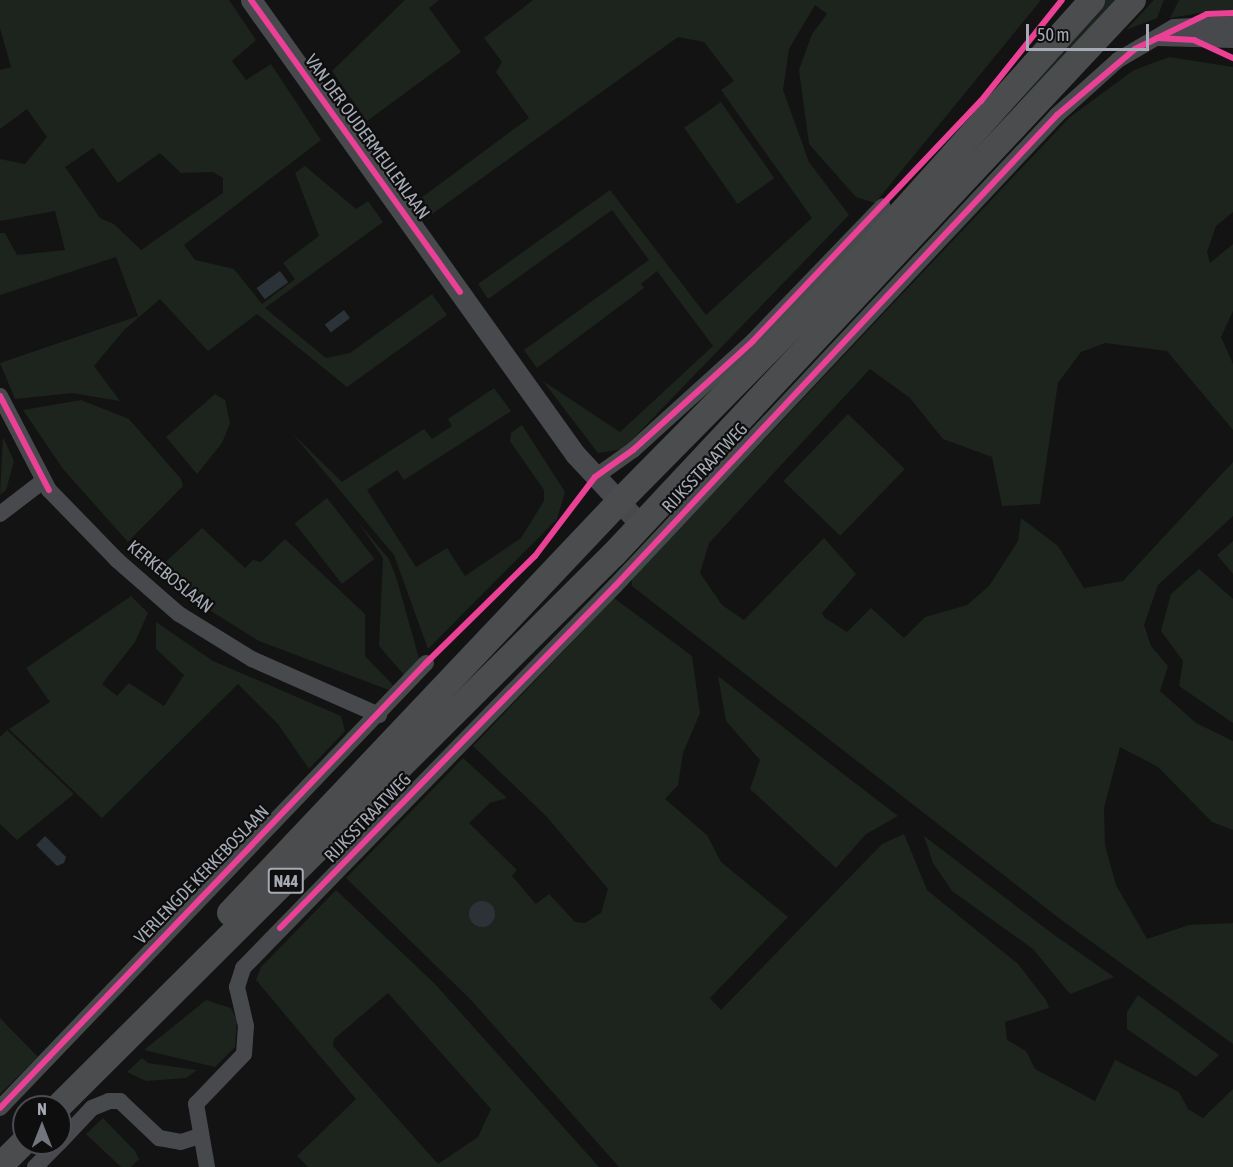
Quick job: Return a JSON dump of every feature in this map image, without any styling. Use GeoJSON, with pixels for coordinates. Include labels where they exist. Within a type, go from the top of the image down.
{"type":"FeatureCollection","features":[{"type":"Feature","properties":{"kind":"main road","name":"RIJKSSTRAATWEG"},"geometry":{"type":"LineString","coordinates":[[49,1095],[379,759],[618,502],[877,240],[1092,0]]}},
{"type":"Feature","properties":{"kind":"main road","name":"RIJKSSTRAATWEG"},"geometry":{"type":"LineString","coordinates":[[70,1095],[641,525],[1133,0]]}},
{"type":"Feature","properties":{"kind":"main road"},"geometry":{"type":"LineString","coordinates":[[0,1145],[12,1132]]}},
{"type":"Feature","properties":{"kind":"main road"},"geometry":{"type":"LineString","coordinates":[[0,1166],[12,1154]]}},
{"type":"Feature","properties":{"kind":"street","name":"VAN DER OUDERMEULENLAAN"},"geometry":{"type":"LineString","coordinates":[[250,0],[595,477],[641,525]]}},
{"type":"Feature","properties":{"kind":"street","name":"RIJKSSTRAATWEG"},"geometry":{"type":"LineString","coordinates":[[199,1136],[195,1114],[200,1095],[246,1047],[237,987],[243,968],[615,586],[1057,115],[1118,60],[1174,27],[1233,24]]}},
{"type":"Feature","properties":{"kind":"street"},"geometry":{"type":"LineString","coordinates":[[1157,38],[1233,40]]}},
{"type":"Feature","properties":{"kind":"street"},"geometry":{"type":"LineString","coordinates":[[595,477],[633,450],[753,341],[883,206]]}},
{"type":"Feature","properties":{"kind":"street","name":"KERKEBOSLAAN"},"geometry":{"type":"LineString","coordinates":[[0,396],[43,481],[117,560],[179,614],[252,659],[379,715]]}},
{"type":"Feature","properties":{"kind":"street"},"geometry":{"type":"LineString","coordinates":[[0,513],[43,481]]}},
{"type":"Feature","properties":{"kind":"street","name":"VERLENGDE KERKEBOSLAAN"},"geometry":{"type":"LineString","coordinates":[[0,1108],[379,715],[426,663]]}},
{"type":"Feature","properties":{"kind":"street"},"geometry":{"type":"LineString","coordinates":[[72,1129],[92,1108],[109,1101],[120,1101],[159,1138],[181,1142],[199,1136],[207,1167]]}},
{"type":"Feature","properties":{"kind":"street"},"geometry":{"type":"LineString","coordinates":[[35,1167],[47,1155]]}},
{"type":"Feature","properties":{"kind":"shaded area"},"geometry":{"type":"Polygon","coordinates":[[[0,0],[229,0],[256,40],[232,61],[246,80],[271,64],[321,140],[184,245],[195,260],[234,269],[262,304],[295,279],[283,263],[319,236],[295,173],[305,166],[356,209],[368,201],[383,222],[265,308],[326,358],[350,353],[432,294],[447,315],[347,387],[257,314],[208,351],[160,299],[124,330],[94,366],[120,401],[72,393],[15,399],[0,363],[138,316],[116,257],[0,295],[0,233],[5,233],[17,255],[65,250],[55,211],[0,221],[0,159],[25,164],[47,137],[27,109],[0,129],[0,70],[11,67],[0,28],[0,0]],[[93,148],[65,167],[100,218],[114,224],[141,250],[223,193],[223,178],[213,172],[181,173],[160,153],[118,183],[93,148]]]}},
{"type":"Feature","properties":{"kind":"shaded area"},"geometry":{"type":"Polygon","coordinates":[[[405,0],[439,0],[429,8],[461,52],[367,121],[332,71],[405,0]]]}},
{"type":"Feature","properties":{"kind":"shaded area"},"geometry":{"type":"Polygon","coordinates":[[[533,0],[1041,0],[875,203],[856,197],[809,144],[799,70],[812,34],[827,14],[815,5],[789,49],[783,90],[809,162],[849,215],[623,449],[598,453],[543,381],[620,432],[713,346],[657,271],[641,284],[644,288],[537,368],[524,350],[649,260],[612,210],[488,299],[478,284],[610,190],[706,315],[812,218],[721,90],[734,81],[704,42],[678,37],[432,214],[421,198],[529,118],[496,72],[502,62],[484,38],[533,0]]]}},
{"type":"Feature","properties":{"kind":"shaded area"},"geometry":{"type":"Polygon","coordinates":[[[1104,0],[1120,0],[1016,105],[1104,0]]]}},
{"type":"Feature","properties":{"kind":"shaded area"},"geometry":{"type":"Polygon","coordinates":[[[1154,0],[1164,0],[1157,18],[1126,30],[1154,0]]]}},
{"type":"Feature","properties":{"kind":"shaded area"},"geometry":{"type":"Polygon","coordinates":[[[1179,0],[1233,0],[1233,18],[1207,19],[1205,12],[1170,18],[1179,0]]]}},
{"type":"Feature","properties":{"kind":"shaded area"},"geometry":{"type":"Polygon","coordinates":[[[1169,57],[1233,67],[1233,212],[1216,226],[1207,252],[1210,263],[1233,244],[1233,311],[1221,337],[1233,364],[1233,430],[1167,351],[1105,343],[1081,352],[1058,383],[1040,504],[1002,506],[992,457],[943,439],[910,398],[870,369],[709,543],[700,573],[722,605],[744,620],[824,538],[856,574],[822,613],[825,618],[847,632],[871,608],[904,638],[925,617],[967,605],[989,586],[1018,541],[1021,518],[1058,546],[1084,588],[1123,581],[1233,462],[1233,516],[1158,585],[1144,625],[1151,646],[1168,666],[1160,691],[1196,723],[1233,741],[1233,830],[1212,822],[1158,767],[1120,747],[1104,808],[1105,845],[1116,885],[1147,939],[1189,925],[1233,923],[1233,1044],[1060,919],[632,586],[632,579],[1070,117],[1134,70],[1169,57]]]}},
{"type":"Feature","properties":{"kind":"shaded area"},"geometry":{"type":"Polygon","coordinates":[[[721,102],[774,178],[737,204],[684,128],[721,102]]]}},
{"type":"Feature","properties":{"kind":"shaded area"},"geometry":{"type":"Polygon","coordinates":[[[280,271],[288,282],[265,299],[257,288],[280,271]]]}},
{"type":"Feature","properties":{"kind":"shaded area"},"geometry":{"type":"Polygon","coordinates":[[[344,310],[350,318],[331,332],[325,324],[344,310]]]}},
{"type":"Feature","properties":{"kind":"shaded area"},"geometry":{"type":"Polygon","coordinates":[[[494,388],[511,411],[404,480],[397,470],[367,490],[416,567],[447,548],[465,576],[521,538],[544,501],[544,490],[510,441],[511,433],[522,425],[565,492],[557,519],[428,649],[394,555],[291,432],[342,482],[424,429],[432,439],[452,426],[448,419],[494,388]]]}},
{"type":"Feature","properties":{"kind":"shaded area"},"geometry":{"type":"Polygon","coordinates":[[[215,394],[225,400],[230,423],[222,443],[197,474],[166,437],[215,394]]]}},
{"type":"Feature","properties":{"kind":"shaded area"},"geometry":{"type":"Polygon","coordinates":[[[81,400],[129,419],[181,479],[183,486],[128,542],[63,469],[23,410],[81,400]]]}},
{"type":"Feature","properties":{"kind":"shaded area"},"geometry":{"type":"Polygon","coordinates":[[[848,414],[905,469],[840,536],[783,481],[848,414]]]}},
{"type":"Feature","properties":{"kind":"shaded area"},"geometry":{"type":"Polygon","coordinates":[[[3,437],[14,461],[6,490],[0,495],[3,437]]]}},
{"type":"Feature","properties":{"kind":"shaded area"},"geometry":{"type":"Polygon","coordinates":[[[327,498],[374,559],[342,584],[295,523],[327,498]]]}},
{"type":"Feature","properties":{"kind":"shaded area"},"geometry":{"type":"Polygon","coordinates":[[[358,522],[389,559],[397,580],[420,662],[406,677],[379,646],[383,558],[358,522]]]}},
{"type":"Feature","properties":{"kind":"shaded area"},"geometry":{"type":"Polygon","coordinates":[[[202,528],[245,568],[253,560],[261,562],[285,539],[365,614],[365,656],[393,685],[389,690],[259,641],[182,593],[156,571],[202,528]]]}},
{"type":"Feature","properties":{"kind":"shaded area"},"geometry":{"type":"Polygon","coordinates":[[[1233,541],[1233,574],[1217,555],[1233,541]]]}},
{"type":"Feature","properties":{"kind":"shaded area"},"geometry":{"type":"Polygon","coordinates":[[[1199,569],[1233,599],[1233,723],[1179,686],[1183,661],[1161,631],[1171,594],[1199,569]]]}},
{"type":"Feature","properties":{"kind":"shaded area"},"geometry":{"type":"Polygon","coordinates":[[[131,596],[148,613],[135,642],[102,684],[117,696],[129,683],[164,706],[184,675],[156,649],[156,622],[213,661],[341,716],[345,731],[309,769],[278,724],[238,684],[102,818],[9,729],[50,702],[26,668],[131,596]]]}},
{"type":"Feature","properties":{"kind":"shaded area"},"geometry":{"type":"Polygon","coordinates":[[[614,598],[692,656],[700,713],[683,753],[678,785],[665,799],[707,835],[721,862],[788,917],[710,998],[721,1010],[882,844],[904,834],[927,890],[1018,964],[1046,1000],[1049,1008],[1005,1022],[1007,1040],[1026,1051],[1035,1069],[1095,1101],[1115,1060],[1179,1092],[1188,1109],[1203,1118],[1233,1089],[1233,1167],[619,1167],[471,1000],[346,878],[463,758],[507,798],[490,803],[469,823],[517,870],[512,876],[536,904],[549,894],[575,922],[585,923],[601,913],[608,889],[547,817],[473,746],[614,598]]]}},
{"type":"Feature","properties":{"kind":"shaded area"},"geometry":{"type":"Polygon","coordinates":[[[718,676],[898,816],[866,834],[836,868],[750,789],[760,760],[726,721],[718,676]]]}},
{"type":"Feature","properties":{"kind":"shaded area"},"geometry":{"type":"Polygon","coordinates":[[[7,730],[74,794],[17,840],[0,824],[0,737],[7,730]]]}},
{"type":"Feature","properties":{"kind":"shaded area"},"geometry":{"type":"Polygon","coordinates":[[[45,836],[66,857],[64,863],[57,866],[36,845],[45,836]]]}},
{"type":"Feature","properties":{"kind":"shaded area"},"geometry":{"type":"Polygon","coordinates":[[[924,836],[1053,934],[1114,977],[1070,994],[1033,949],[952,891],[933,863],[924,836]]]}},
{"type":"Feature","properties":{"kind":"shaded area"},"geometry":{"type":"Polygon","coordinates":[[[336,890],[435,984],[599,1167],[308,1167],[297,1156],[356,1099],[256,980],[261,967],[336,890]],[[388,993],[334,1039],[333,1046],[438,1164],[478,1137],[491,1109],[388,993]]]}},
{"type":"Feature","properties":{"kind":"shaded area"},"geometry":{"type":"Polygon","coordinates":[[[482,901],[491,905],[495,914],[491,923],[482,927],[473,923],[469,914],[473,905],[482,901]]]}},
{"type":"Feature","properties":{"kind":"shaded area"},"geometry":{"type":"Polygon","coordinates":[[[1138,995],[1219,1055],[1196,1077],[1127,1029],[1127,1012],[1138,995]]]}},
{"type":"Feature","properties":{"kind":"shaded area"},"geometry":{"type":"Polygon","coordinates":[[[206,1000],[231,1008],[237,1020],[235,1047],[215,1067],[144,1050],[206,1000]]]}},
{"type":"Feature","properties":{"kind":"shaded area"},"geometry":{"type":"Polygon","coordinates":[[[0,1018],[38,1057],[0,1094],[0,1018]]]}},
{"type":"Feature","properties":{"kind":"shaded area"},"geometry":{"type":"Polygon","coordinates":[[[142,1058],[148,1063],[197,1070],[186,1078],[146,1081],[127,1072],[142,1058]]]}},
{"type":"Feature","properties":{"kind":"shaded area"},"geometry":{"type":"Polygon","coordinates":[[[103,1118],[135,1151],[139,1159],[131,1167],[121,1167],[86,1134],[103,1118]]]}},
{"type":"Feature","properties":{"kind":"cycle path"},"geometry":{"type":"LineString","coordinates":[[251,0],[460,292]]}},
{"type":"Feature","properties":{"kind":"cycle path"},"geometry":{"type":"LineString","coordinates":[[0,1108],[426,663],[535,556],[595,477],[633,450],[753,341],[981,101],[1062,0]]}},
{"type":"Feature","properties":{"kind":"cycle path"},"geometry":{"type":"LineString","coordinates":[[280,928],[615,586],[1057,115],[1135,49],[1207,14],[1233,13]]}},
{"type":"Feature","properties":{"kind":"cycle path"},"geometry":{"type":"LineString","coordinates":[[1157,38],[1194,40],[1233,58]]}},
{"type":"Feature","properties":{"kind":"cycle path"},"geometry":{"type":"LineString","coordinates":[[0,396],[49,490]]}}]}
